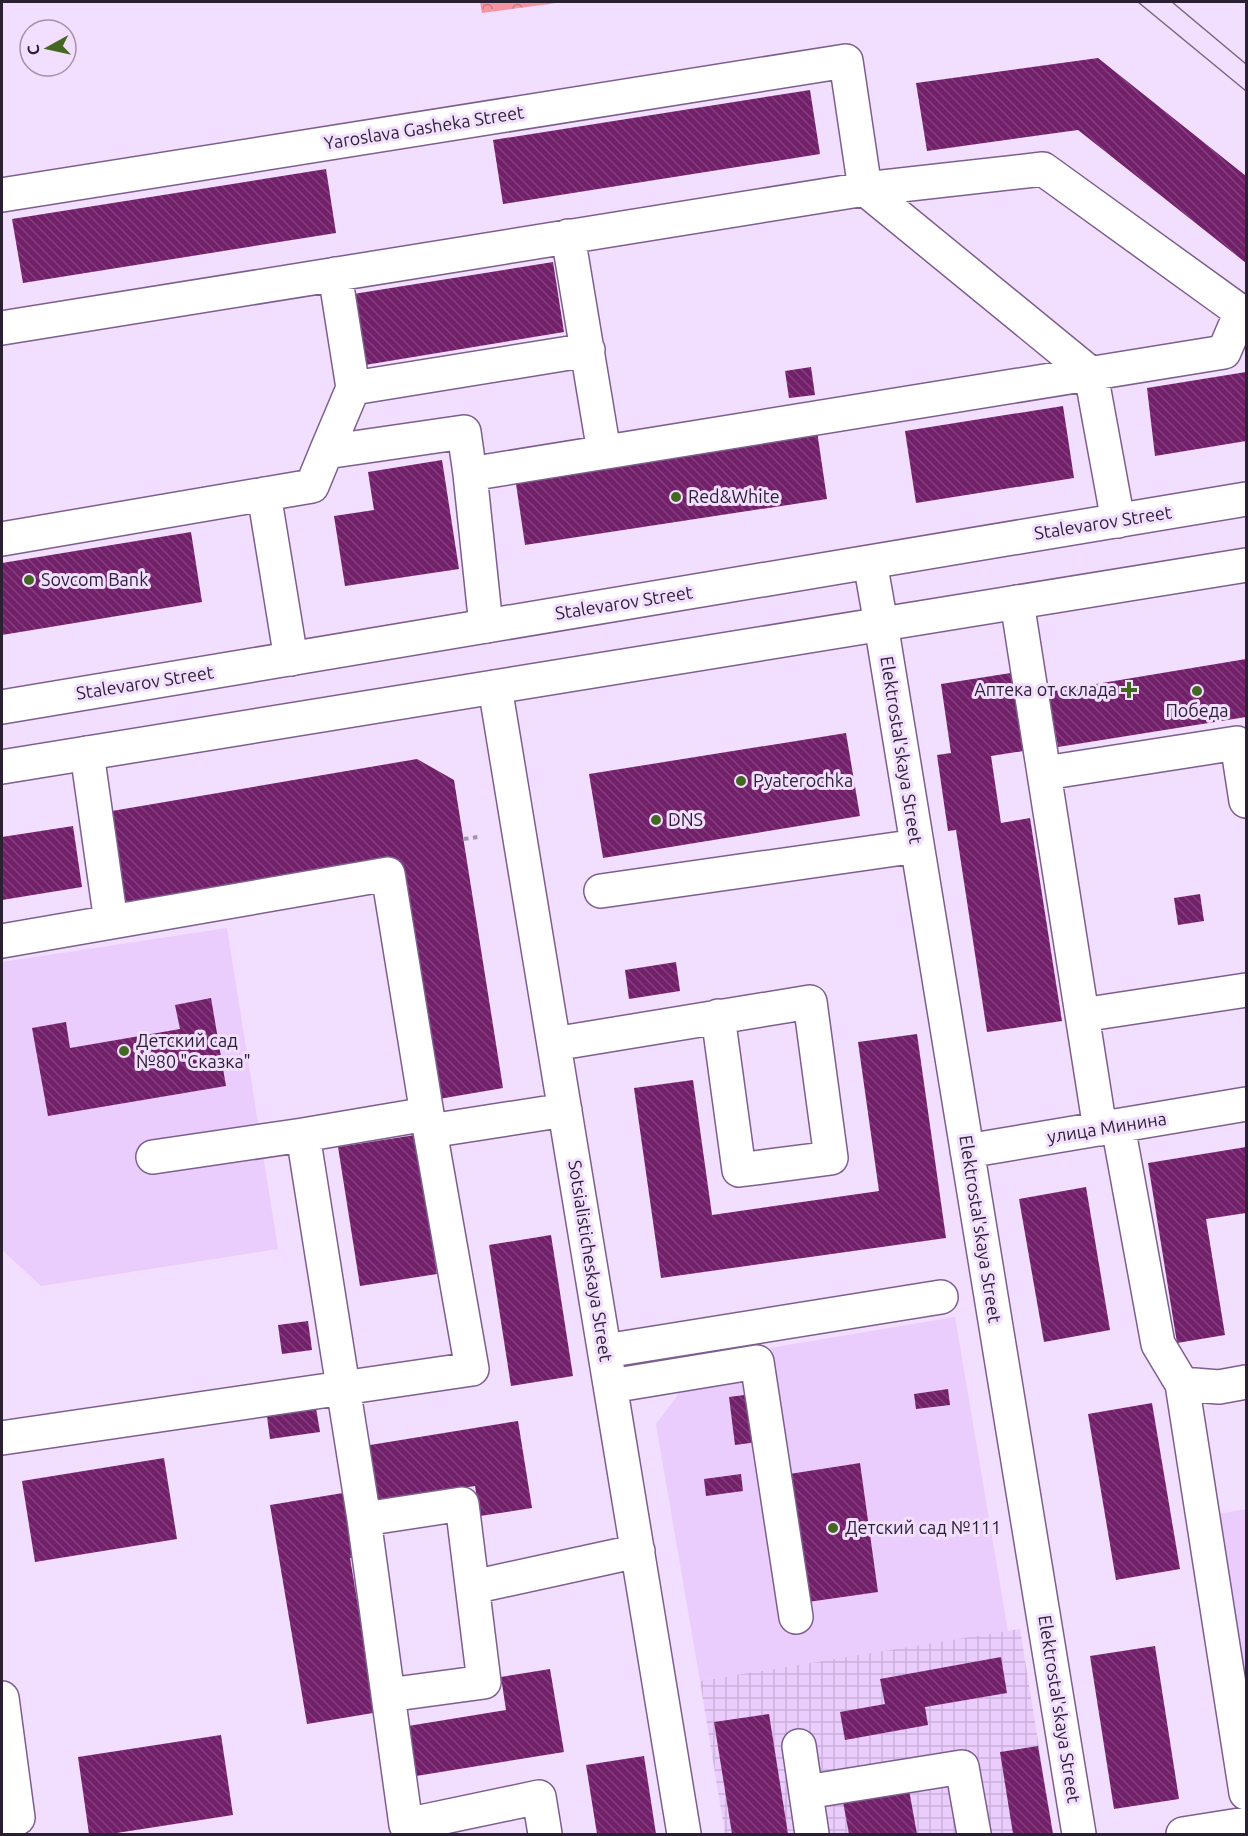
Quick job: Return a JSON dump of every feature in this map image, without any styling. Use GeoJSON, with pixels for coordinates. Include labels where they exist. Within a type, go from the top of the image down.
{"type":"FeatureCollection","features":[{"type":"Feature","properties":{"kind":"street","name":"Yaroslava Gasheka Street"},"geometry":{"type":"LineString","coordinates":[[2,195],[846,62],[865,189]]}},
{"type":"Feature","properties":{"kind":"street"},"geometry":{"type":"LineString","coordinates":[[3,320],[335,274],[865,189],[1043,169],[1241,312],[1224,352],[470,474]]}},
{"type":"Feature","properties":{"kind":"street"},"geometry":{"type":"LineString","coordinates":[[865,189],[1091,374],[1119,521]]}},
{"type":"Feature","properties":{"kind":"street"},"geometry":{"type":"LineString","coordinates":[[568,236],[604,452]]}},
{"type":"Feature","properties":{"kind":"street"},"geometry":{"type":"LineString","coordinates":[[2,538],[312,486],[352,388],[335,274]]}},
{"type":"Feature","properties":{"kind":"street"},"geometry":{"type":"LineString","coordinates":[[352,388],[588,350]]}},
{"type":"Feature","properties":{"kind":"street"},"geometry":{"type":"LineString","coordinates":[[326,452],[464,432],[486,626]]}},
{"type":"Feature","properties":{"kind":"street"},"geometry":{"type":"LineString","coordinates":[[264,494],[291,659]]}},
{"type":"Feature","properties":{"kind":"street","name":"Stalevarov Street"},"geometry":{"type":"LineString","coordinates":[[2,707],[1246,499]]}},
{"type":"Feature","properties":{"kind":"street","name":"Elektrostal'skaya Street"},"geometry":{"type":"LineString","coordinates":[[870,562],[1079,1834]]}},
{"type":"Feature","properties":{"kind":"street"},"geometry":{"type":"LineString","coordinates":[[2,767],[1246,565]]}},
{"type":"Feature","properties":{"kind":"street"},"geometry":{"type":"LineString","coordinates":[[1017,602],[1082,1014],[1158,1344],[1182,1384],[1238,1685],[1246,1793]]}},
{"type":"Feature","properties":{"kind":"street","name":"Sotsialisticheskaya Street"},"geometry":{"type":"LineString","coordinates":[[495,687],[684,1834]]}},
{"type":"Feature","properties":{"kind":"street"},"geometry":{"type":"LineString","coordinates":[[1045,773],[1237,743],[1246,801]]}},
{"type":"Feature","properties":{"kind":"street"},"geometry":{"type":"LineString","coordinates":[[87,753],[111,922]]}},
{"type":"Feature","properties":{"kind":"street"},"geometry":{"type":"LineString","coordinates":[[601,891],[917,846]]}},
{"type":"Feature","properties":{"kind":"street"},"geometry":{"type":"LineString","coordinates":[[2,941],[388,874],[471,1369],[2,1438]]}},
{"type":"Feature","properties":{"kind":"street"},"geometry":{"type":"LineString","coordinates":[[1082,1014],[1246,990]]}},
{"type":"Feature","properties":{"kind":"street"},"geometry":{"type":"LineString","coordinates":[[554,1044],[718,1016],[810,1002],[831,1158],[739,1170],[718,1016]]}},
{"type":"Feature","properties":{"kind":"street","name":"улица Минина"},"geometry":{"type":"LineString","coordinates":[[967,1151],[1246,1104]]}},
{"type":"Feature","properties":{"kind":"street"},"geometry":{"type":"LineString","coordinates":[[153,1157],[303,1135],[565,1110]]}},
{"type":"Feature","properties":{"kind":"street"},"geometry":{"type":"LineString","coordinates":[[303,1135],[364,1519],[407,1830],[539,1797],[545,1834]]}},
{"type":"Feature","properties":{"kind":"street"},"geometry":{"type":"LineString","coordinates":[[605,1351],[941,1297]]}},
{"type":"Feature","properties":{"kind":"street"},"geometry":{"type":"LineString","coordinates":[[611,1386],[757,1362],[796,1617]]}},
{"type":"Feature","properties":{"kind":"street"},"geometry":{"type":"LineString","coordinates":[[1182,1384],[1219,1386],[1246,1382]]}},
{"type":"Feature","properties":{"kind":"street"},"geometry":{"type":"LineString","coordinates":[[364,1519],[462,1504],[484,1682],[388,1695]]}},
{"type":"Feature","properties":{"kind":"street"},"geometry":{"type":"LineString","coordinates":[[473,1587],[638,1551]]}},
{"type":"Feature","properties":{"kind":"street"},"geometry":{"type":"LineString","coordinates":[[2,1698],[18,1818],[2,1826]]}},
{"type":"Feature","properties":{"kind":"street"},"geometry":{"type":"LineString","coordinates":[[799,1746],[812,1834]]}},
{"type":"Feature","properties":{"kind":"street"},"geometry":{"type":"LineString","coordinates":[[806,1792],[962,1767],[974,1834]]}},
{"type":"Feature","properties":{"kind":"street"},"geometry":{"type":"LineString","coordinates":[[1183,1834],[1246,1824]]}},
{"type":"Feature","properties":{"kind":"path"},"geometry":{"type":"LineString","coordinates":[[464,839],[478,837]]}},
{"type":"Feature","properties":{"kind":"shaded area","name":"Детский сад №80 \"Сказка\""},"geometry":{"type":"Polygon","coordinates":[[[227,928],[278,1249],[41,1286],[2,1250],[2,962],[227,928]]]}},
{"type":"Feature","properties":{"kind":"shaded area","name":"Детский сад №111"},"geometry":{"type":"Polygon","coordinates":[[[955,1317],[1008,1632],[700,1681],[656,1424],[678,1395],[673,1364],[955,1317]]]}},
{"type":"Feature","properties":{"kind":"shaded area"},"geometry":{"type":"Polygon","coordinates":[[[1246,1509],[1246,1799],[1200,1517],[1246,1509]]]}},
{"type":"Feature","properties":{"kind":"shaded area"},"geometry":{"type":"Polygon","coordinates":[[[1020,1629],[1053,1834],[725,1834],[700,1681],[1020,1629]]]}},
{"type":"Feature","properties":{"kind":"green space"},"geometry":{"type":"Polygon","coordinates":[[[480,2],[564,2],[482,13],[480,2]]]}},
{"type":"Feature","properties":{"kind":"building"},"geometry":{"type":"Polygon","coordinates":[[[1098,58],[1246,176],[1246,263],[1078,130],[927,151],[916,83],[1098,58]]]}},
{"type":"Feature","properties":{"kind":"building"},"geometry":{"type":"Polygon","coordinates":[[[810,90],[820,154],[503,204],[493,140],[810,90]]]}},
{"type":"Feature","properties":{"kind":"building"},"geometry":{"type":"Polygon","coordinates":[[[326,169],[336,233],[23,283],[12,219],[326,169]]]}},
{"type":"Feature","properties":{"kind":"building"},"geometry":{"type":"Polygon","coordinates":[[[553,262],[564,332],[359,366],[347,295],[553,262]]]}},
{"type":"Feature","properties":{"kind":"building"},"geometry":{"type":"Polygon","coordinates":[[[811,367],[815,395],[789,398],[785,371],[811,367]]]}},
{"type":"Feature","properties":{"kind":"building"},"geometry":{"type":"Polygon","coordinates":[[[1246,372],[1246,441],[1155,456],[1147,388],[1246,372]]]}},
{"type":"Feature","properties":{"kind":"building"},"geometry":{"type":"Polygon","coordinates":[[[1063,406],[1074,478],[916,503],[905,431],[1063,406]]]}},
{"type":"Feature","properties":{"kind":"building"},"geometry":{"type":"Polygon","coordinates":[[[817,431],[827,499],[525,545],[515,477],[817,431]]]}},
{"type":"Feature","properties":{"kind":"building"},"geometry":{"type":"Polygon","coordinates":[[[442,460],[459,569],[345,586],[334,516],[374,510],[368,472],[442,460]]]}},
{"type":"Feature","properties":{"kind":"building"},"geometry":{"type":"Polygon","coordinates":[[[191,532],[202,602],[2,635],[2,563],[191,532]]]}},
{"type":"Feature","properties":{"kind":"building"},"geometry":{"type":"Polygon","coordinates":[[[1246,659],[1246,717],[1058,747],[1048,692],[1246,659]]]}},
{"type":"Feature","properties":{"kind":"building"},"geometry":{"type":"Polygon","coordinates":[[[1017,672],[1030,750],[991,756],[1001,823],[1030,818],[1062,1021],[987,1032],[956,830],[948,831],[937,755],[951,753],[941,684],[1017,672]]]}},
{"type":"Feature","properties":{"kind":"building"},"geometry":{"type":"Polygon","coordinates":[[[846,733],[860,816],[603,858],[589,774],[846,733]]]}},
{"type":"Feature","properties":{"kind":"building"},"geometry":{"type":"Polygon","coordinates":[[[417,759],[454,780],[503,1088],[433,1100],[395,859],[122,905],[106,812],[417,759]]]}},
{"type":"Feature","properties":{"kind":"building"},"geometry":{"type":"Polygon","coordinates":[[[73,826],[82,887],[2,900],[2,837],[73,826]]]}},
{"type":"Feature","properties":{"kind":"building"},"geometry":{"type":"Polygon","coordinates":[[[1200,894],[1204,921],[1178,925],[1174,898],[1200,894]]]}},
{"type":"Feature","properties":{"kind":"building"},"geometry":{"type":"Polygon","coordinates":[[[676,962],[680,991],[629,999],[625,970],[676,962]]]}},
{"type":"Feature","properties":{"kind":"building"},"geometry":{"type":"Polygon","coordinates":[[[211,998],[226,1086],[48,1116],[32,1028],[66,1022],[70,1048],[180,1029],[175,1005],[211,998]]]}},
{"type":"Feature","properties":{"kind":"building"},"geometry":{"type":"Polygon","coordinates":[[[917,1034],[946,1238],[661,1278],[634,1088],[693,1080],[712,1215],[879,1191],[858,1042],[917,1034]]]}},
{"type":"Feature","properties":{"kind":"building"},"geometry":{"type":"Polygon","coordinates":[[[415,1135],[437,1274],[360,1286],[338,1147],[415,1135]]]}},
{"type":"Feature","properties":{"kind":"building"},"geometry":{"type":"Polygon","coordinates":[[[1246,1147],[1246,1213],[1206,1219],[1225,1335],[1177,1343],[1148,1163],[1246,1147]]]}},
{"type":"Feature","properties":{"kind":"building"},"geometry":{"type":"Polygon","coordinates":[[[1086,1187],[1110,1330],[1044,1342],[1019,1199],[1086,1187]]]}},
{"type":"Feature","properties":{"kind":"building"},"geometry":{"type":"Polygon","coordinates":[[[551,1235],[573,1376],[511,1386],[489,1245],[551,1235]]]}},
{"type":"Feature","properties":{"kind":"building"},"geometry":{"type":"Polygon","coordinates":[[[308,1321],[312,1350],[282,1354],[278,1325],[308,1321]]]}},
{"type":"Feature","properties":{"kind":"building"},"geometry":{"type":"Polygon","coordinates":[[[948,1389],[950,1405],[916,1409],[914,1394],[948,1389]]]}},
{"type":"Feature","properties":{"kind":"building"},"geometry":{"type":"Polygon","coordinates":[[[752,1394],[758,1442],[735,1445],[729,1397],[752,1394]]]}},
{"type":"Feature","properties":{"kind":"building"},"geometry":{"type":"Polygon","coordinates":[[[315,1402],[320,1432],[270,1439],[266,1409],[315,1402]]]}},
{"type":"Feature","properties":{"kind":"building"},"geometry":{"type":"Polygon","coordinates":[[[1152,1403],[1180,1569],[1116,1580],[1088,1414],[1152,1403]]]}},
{"type":"Feature","properties":{"kind":"building"},"geometry":{"type":"Polygon","coordinates":[[[518,1421],[532,1508],[480,1516],[475,1486],[373,1502],[364,1446],[518,1421]]]}},
{"type":"Feature","properties":{"kind":"building"},"geometry":{"type":"Polygon","coordinates":[[[164,1458],[177,1539],[35,1562],[22,1481],[164,1458]]]}},
{"type":"Feature","properties":{"kind":"building"},"geometry":{"type":"Polygon","coordinates":[[[860,1463],[878,1592],[801,1603],[783,1475],[860,1463]]]}},
{"type":"Feature","properties":{"kind":"building"},"geometry":{"type":"Polygon","coordinates":[[[741,1474],[743,1491],[706,1496],[704,1479],[741,1474]]]}},
{"type":"Feature","properties":{"kind":"building"},"geometry":{"type":"Polygon","coordinates":[[[349,1492],[359,1557],[350,1558],[365,1648],[374,1646],[385,1711],[307,1724],[270,1505],[349,1492]]]}},
{"type":"Feature","properties":{"kind":"building"},"geometry":{"type":"Polygon","coordinates":[[[1155,1646],[1179,1799],[1114,1809],[1090,1656],[1155,1646]]]}},
{"type":"Feature","properties":{"kind":"building"},"geometry":{"type":"Polygon","coordinates":[[[1001,1657],[1007,1693],[925,1707],[928,1725],[845,1740],[840,1712],[885,1704],[880,1679],[1001,1657]]]}},
{"type":"Feature","properties":{"kind":"building"},"geometry":{"type":"Polygon","coordinates":[[[550,1669],[564,1752],[410,1777],[402,1727],[506,1710],[501,1677],[550,1669]]]}},
{"type":"Feature","properties":{"kind":"building"},"geometry":{"type":"Polygon","coordinates":[[[769,1714],[788,1834],[732,1834],[714,1722],[769,1714]]]}},
{"type":"Feature","properties":{"kind":"building"},"geometry":{"type":"Polygon","coordinates":[[[221,1735],[233,1815],[110,1834],[89,1834],[78,1757],[221,1735]]]}},
{"type":"Feature","properties":{"kind":"building"},"geometry":{"type":"Polygon","coordinates":[[[1038,1746],[1053,1834],[1013,1834],[1000,1752],[1038,1746]]]}},
{"type":"Feature","properties":{"kind":"building"},"geometry":{"type":"Polygon","coordinates":[[[644,1756],[656,1834],[597,1834],[586,1765],[644,1756]]]}},
{"type":"Feature","properties":{"kind":"building"},"geometry":{"type":"Polygon","coordinates":[[[909,1790],[917,1834],[849,1834],[843,1802],[909,1790]]]}},
{"type":"Feature","properties":{"kind":"tram line"},"geometry":{"type":"LineString","coordinates":[[1138,2],[1246,91]]}},
{"type":"Feature","properties":{"kind":"tram line"},"geometry":{"type":"LineString","coordinates":[[1172,2],[1246,64]]}},
{"type":"Feature","properties":{"kind":"place","name":"Red&White"},"geometry":{"type":"Point","coordinates":[676,497]}},
{"type":"Feature","properties":{"kind":"place","name":"Sovcom Bank"},"geometry":{"type":"Point","coordinates":[29,580]}},
{"type":"Feature","properties":{"kind":"place","name":"Аптека от склада"},"geometry":{"type":"Point","coordinates":[1129,690]}},
{"type":"Feature","properties":{"kind":"place","name":"Победа"},"geometry":{"type":"Point","coordinates":[1197,691]}},
{"type":"Feature","properties":{"kind":"place","name":"Pyaterochka"},"geometry":{"type":"Point","coordinates":[741,781]}},
{"type":"Feature","properties":{"kind":"place","name":"DNS"},"geometry":{"type":"Point","coordinates":[656,820]}},
{"type":"Feature","properties":{"kind":"place","name":"Детский сад №80 \"Сказка\""},"geometry":{"type":"Point","coordinates":[124,1051]}},
{"type":"Feature","properties":{"kind":"place","name":"Детский сад №111"},"geometry":{"type":"Point","coordinates":[833,1528]}}]}
